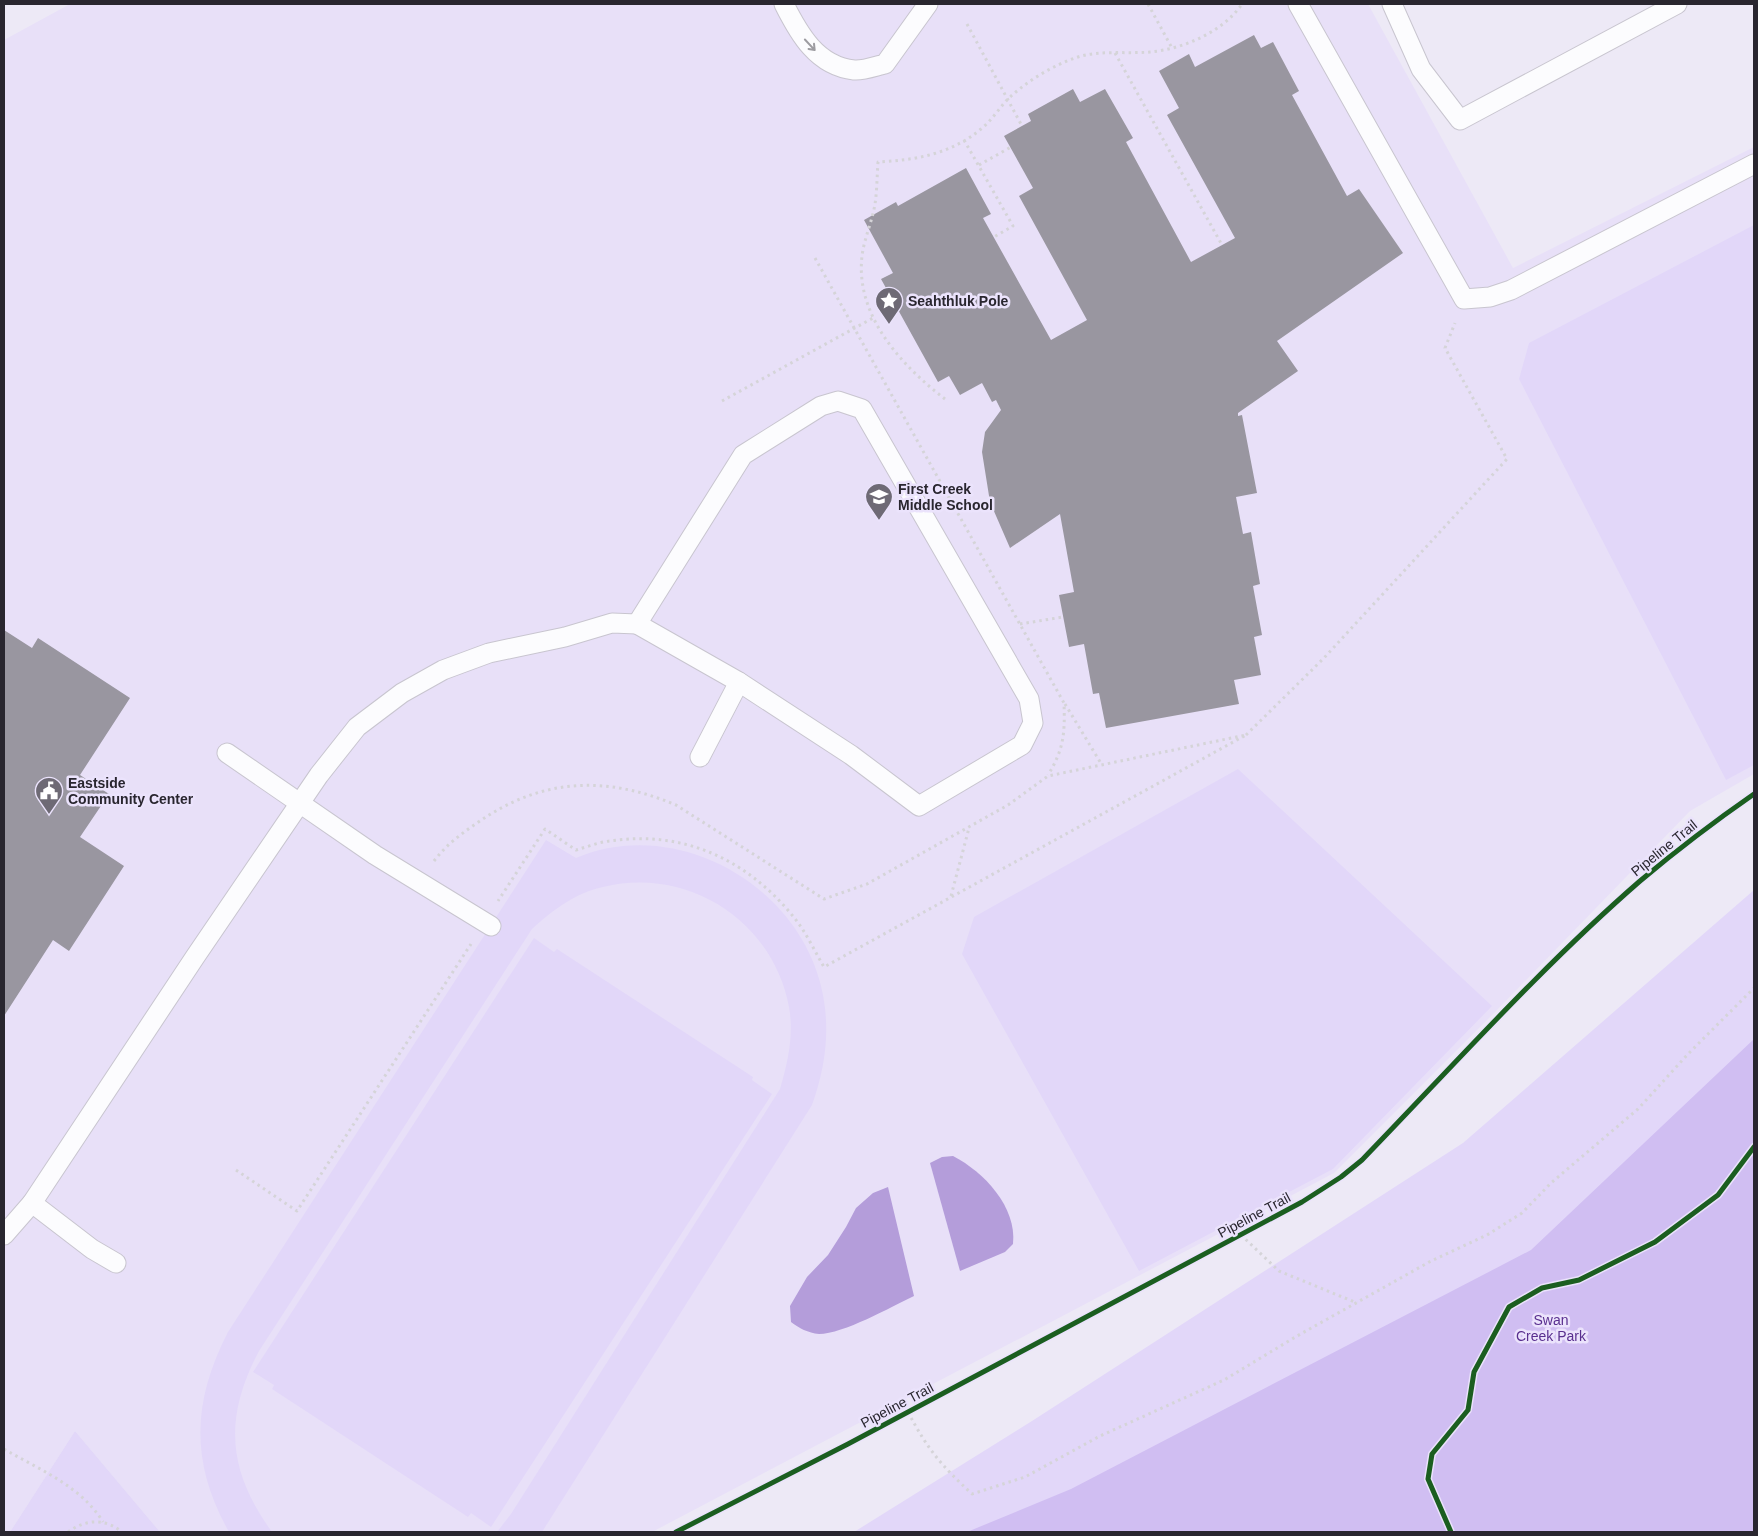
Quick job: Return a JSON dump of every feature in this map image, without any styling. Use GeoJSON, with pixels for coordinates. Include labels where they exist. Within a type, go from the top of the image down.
{"type":"FeatureCollection","features":[{"type":"Feature","properties":{"kind":"lane"},"geometry":{"type":"LineString","coordinates":[[784,4],[798,32],[825,61],[856,70],[885,64],[928,4]]}},
{"type":"Feature","properties":{"kind":"lane"},"geometry":{"type":"LineString","coordinates":[[1298,4],[1464,298],[1490,297],[1511,290],[1754,164]]}},
{"type":"Feature","properties":{"kind":"lane"},"geometry":{"type":"LineString","coordinates":[[1392,4],[1421,69],[1460,120],[1677,4]]}},
{"type":"Feature","properties":{"kind":"lane"},"geometry":{"type":"LineString","coordinates":[[4,1236],[32,1203],[195,957],[300,804],[357,727],[402,694],[443,670],[489,652],[565,637],[612,623],[637,624],[739,682],[851,754],[919,806],[1022,745],[1033,723],[1030,699],[862,409],[838,401],[821,406],[743,455],[637,624]]}},
{"type":"Feature","properties":{"kind":"lane"},"geometry":{"type":"LineString","coordinates":[[700,757],[739,682]]}},
{"type":"Feature","properties":{"kind":"lane"},"geometry":{"type":"LineString","coordinates":[[227,753],[375,855],[488,924]]}},
{"type":"Feature","properties":{"kind":"lane"},"geometry":{"type":"LineString","coordinates":[[32,1203],[92,1249],[116,1262]]}},
{"type":"Feature","properties":{"kind":"path"},"geometry":{"type":"LineString","coordinates":[[1148,4],[1172,48]]}},
{"type":"Feature","properties":{"kind":"path"},"geometry":{"type":"LineString","coordinates":[[946,399],[929,386],[893,350],[873,318],[864,287],[862,257],[875,204],[878,162],[914,160],[949,150],[982,129],[1008,99],[1056,66],[1079,56],[1151,52],[1188,44],[1218,27],[1242,4]]}},
{"type":"Feature","properties":{"kind":"path"},"geometry":{"type":"LineString","coordinates":[[967,24],[1022,126]]}},
{"type":"Feature","properties":{"kind":"path"},"geometry":{"type":"LineString","coordinates":[[1115,53],[1222,245]]}},
{"type":"Feature","properties":{"kind":"path"},"geometry":{"type":"LineString","coordinates":[[964,140],[1013,226],[994,237]]}},
{"type":"Feature","properties":{"kind":"path"},"geometry":{"type":"LineString","coordinates":[[979,165],[1010,147]]}},
{"type":"Feature","properties":{"kind":"path"},"geometry":{"type":"LineString","coordinates":[[815,258],[1064,703],[1102,765]]}},
{"type":"Feature","properties":{"kind":"path"},"geometry":{"type":"LineString","coordinates":[[236,1170],[297,1211],[488,924],[545,829],[576,850],[608,841],[647,838],[690,845],[728,860],[762,882],[793,916],[824,967],[1246,735],[1324,658],[1507,458],[1445,348],[1464,298]]}},
{"type":"Feature","properties":{"kind":"path"},"geometry":{"type":"LineString","coordinates":[[722,401],[873,318]]}},
{"type":"Feature","properties":{"kind":"path"},"geometry":{"type":"LineString","coordinates":[[1020,624],[1063,617]]}},
{"type":"Feature","properties":{"kind":"path"},"geometry":{"type":"LineString","coordinates":[[431,865],[441,851],[460,834],[491,813],[523,796],[564,786],[608,786],[650,794],[676,805],[824,899],[867,884],[1008,805],[1048,776],[1060,756],[1065,734],[1064,703]]}},
{"type":"Feature","properties":{"kind":"path"},"geometry":{"type":"LineString","coordinates":[[1048,776],[1246,735]]}},
{"type":"Feature","properties":{"kind":"path"},"geometry":{"type":"LineString","coordinates":[[951,897],[969,827]]}},
{"type":"Feature","properties":{"kind":"path"},"geometry":{"type":"LineString","coordinates":[[966,1502],[972,1494],[1025,1477],[1100,1436],[1224,1380],[1431,1261],[1487,1235],[1522,1213],[1551,1183],[1638,1110],[1688,1054],[1754,988]]}},
{"type":"Feature","properties":{"kind":"path"},"geometry":{"type":"LineString","coordinates":[[1241,1235],[1279,1271],[1357,1303]]}},
{"type":"Feature","properties":{"kind":"path"},"geometry":{"type":"LineString","coordinates":[[908,1412],[925,1445],[940,1464],[972,1494]]}},
{"type":"Feature","properties":{"kind":"path"},"geometry":{"type":"LineString","coordinates":[[4,1449],[70,1487],[88,1501],[103,1522]]}},
{"type":"Feature","properties":{"kind":"path"},"geometry":{"type":"LineString","coordinates":[[68,1532],[78,1525],[90,1521],[103,1522],[122,1532]]}},
{"type":"Feature","properties":{"kind":"shaded area","name":"First Creek Middle School"},"geometry":{"type":"Polygon","coordinates":[[[70,4],[1368,4],[1513,268],[1754,147],[1754,774],[1690,811],[1496,1011],[1334,1173],[652,1532],[160,1532],[75,1431],[10,1532],[4,1532],[4,40],[70,4]]]}},
{"type":"Feature","properties":{"kind":"shaded area"},"geometry":{"type":"Polygon","coordinates":[[[953,1156],[976,1171],[996,1192],[1010,1217],[1013,1230],[1013,1244],[1005,1252],[960,1271],[930,1163],[942,1157],[953,1156]]]}},
{"type":"Feature","properties":{"kind":"shaded area"},"geometry":{"type":"Polygon","coordinates":[[[888,1187],[914,1296],[867,1319],[829,1333],[811,1333],[791,1322],[790,1306],[807,1277],[828,1255],[856,1208],[873,1193],[888,1187]]]}},
{"type":"Feature","properties":{"kind":"green space"},"geometry":{"type":"Polygon","coordinates":[[[1754,225],[1754,765],[1726,780],[1519,379],[1529,343],[1754,225]]]}},
{"type":"Feature","properties":{"kind":"green space"},"geometry":{"type":"Polygon","coordinates":[[[1238,769],[1492,1006],[1333,1169],[1139,1271],[962,954],[974,917],[1238,769]]]}},
{"type":"Feature","properties":{"kind":"green space"},"geometry":{"type":"Polygon","coordinates":[[[546,840],[576,858],[614,847],[653,846],[690,853],[726,868],[759,889],[786,917],[807,949],[821,986],[826,1016],[826,1046],[821,1076],[812,1105],[542,1532],[497,1532],[511,1514],[780,1089],[788,1059],[791,1028],[789,1007],[780,976],[765,949],[746,926],[722,907],[695,893],[666,885],[635,883],[603,887],[583,893],[556,909],[532,929],[259,1351],[247,1376],[240,1399],[236,1422],[236,1444],[239,1466],[246,1488],[272,1532],[229,1532],[216,1506],[207,1481],[200,1432],[207,1383],[216,1358],[228,1332],[546,840]]]}},
{"type":"Feature","properties":{"kind":"green space","name":"Swan Creek Park"},"geometry":{"type":"Polygon","coordinates":[[[1754,890],[1754,1532],[854,1532],[1032,1421],[1463,1143],[1754,890]]]}},
{"type":"Feature","properties":{"kind":"green space"},"geometry":{"type":"Polygon","coordinates":[[[534,938],[554,952],[557,949],[753,1077],[752,1080],[772,1094],[491,1527],[471,1513],[468,1517],[272,1389],[274,1385],[253,1372],[534,938]]]}},
{"type":"Feature","properties":{"kind":"green space","name":"Swan Creek Park"},"geometry":{"type":"Polygon","coordinates":[[[1754,1039],[1754,1532],[967,1532],[1071,1489],[1531,1250],[1754,1039]]]}},
{"type":"Feature","properties":{"kind":"green space"},"geometry":{"type":"Polygon","coordinates":[[[75,1431],[160,1532],[10,1532],[75,1431]]]}},
{"type":"Feature","properties":{"kind":"building"},"geometry":{"type":"Polygon","coordinates":[[[1254,35],[1261,48],[1273,42],[1299,91],[1292,95],[1347,196],[1359,189],[1403,253],[1277,341],[1298,371],[1238,413],[1238,416],[1242,415],[1257,493],[1236,497],[1243,534],[1251,532],[1260,584],[1253,586],[1262,635],[1254,637],[1261,675],[1234,680],[1239,704],[1106,728],[1099,693],[1093,694],[1084,644],[1069,647],[1059,595],[1074,592],[1060,514],[1010,548],[990,502],[982,452],[985,432],[1001,410],[996,400],[992,402],[982,383],[960,395],[949,376],[938,382],[881,279],[893,273],[864,220],[896,202],[898,206],[966,168],[991,214],[983,218],[1051,340],[1087,320],[1019,196],[1033,188],[1004,136],[1031,121],[1028,114],[1073,89],[1080,102],[1105,89],[1133,138],[1126,142],[1191,262],[1235,238],[1167,115],[1179,108],[1159,71],[1189,54],[1195,67],[1254,35]]]}},
{"type":"Feature","properties":{"kind":"building","name":"Eastside Community Center"},"geometry":{"type":"Polygon","coordinates":[[[4,630],[32,648],[38,638],[130,698],[80,775],[109,794],[80,837],[124,866],[69,951],[53,940],[4,1016],[4,630]]]}},
{"type":"Feature","properties":{"kind":"cycle path","name":"Pipeline Trail"},"geometry":{"type":"LineString","coordinates":[[676,1532],[848,1444],[1302,1202],[1341,1177],[1362,1160],[1533,982],[1603,914],[1668,858],[1754,794]]}},
{"type":"Feature","properties":{"kind":"cycle path"},"geometry":{"type":"LineString","coordinates":[[1451,1532],[1428,1479],[1432,1454],[1468,1410],[1474,1372],[1509,1307],[1542,1288],[1579,1280],[1655,1242],[1718,1195],[1754,1147]]}},
{"type":"Feature","properties":{"kind":"place","name":"Seahthluk Pole"},"geometry":{"type":"Point","coordinates":[889,325]}},
{"type":"Feature","properties":{"kind":"place","name":"First Creek Middle School"},"geometry":{"type":"Point","coordinates":[879,521]}},
{"type":"Feature","properties":{"kind":"place","name":"Eastside Community Center"},"geometry":{"type":"Point","coordinates":[49,815]}}]}
